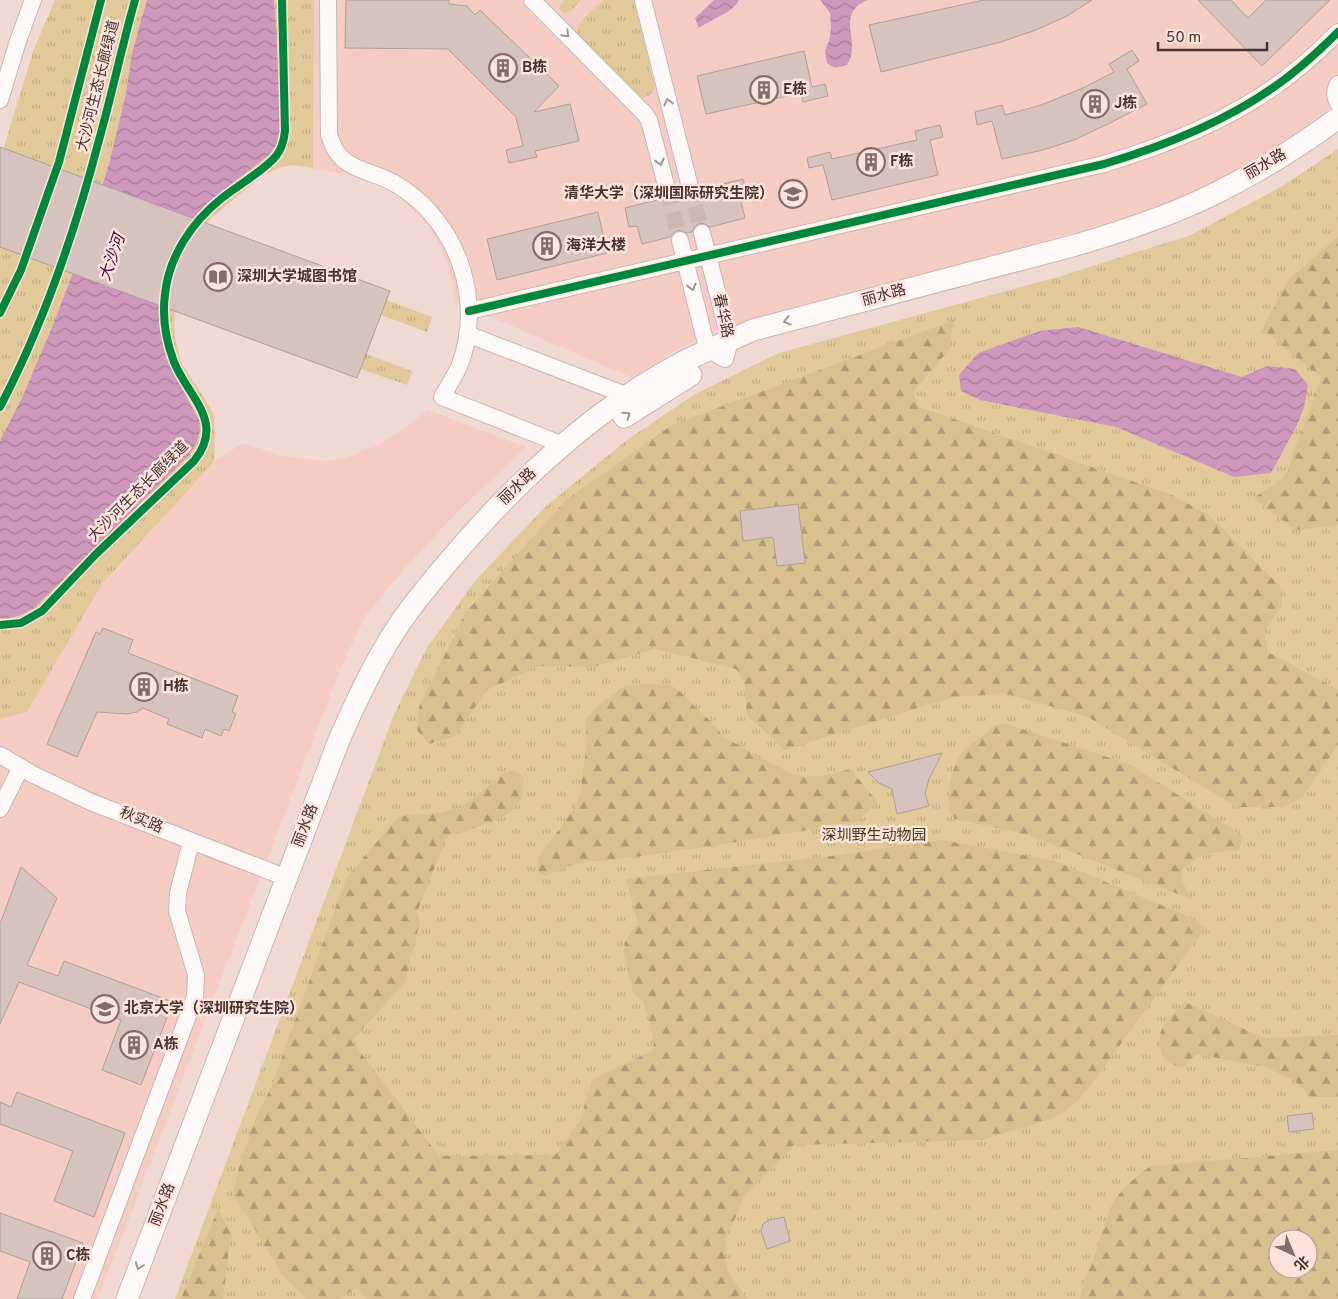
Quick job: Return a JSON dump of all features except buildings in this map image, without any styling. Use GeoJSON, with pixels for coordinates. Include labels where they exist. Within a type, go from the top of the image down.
{"type":"FeatureCollection","features":[{"type":"Feature","properties":{"kind":"main road","name":"丽水路"},"geometry":{"type":"LineString","coordinates":[[142,1299],[351,743],[372,695],[399,646],[434,596],[477,545],[513,508],[592,439],[686,377],[721,350],[754,330],[1076,245],[1122,231],[1217,193],[1285,155],[1338,118]]}},
{"type":"Feature","properties":{"kind":"main road","name":"丽水路"},"geometry":{"type":"LineString","coordinates":[[127,1299],[339,740],[360,692],[388,641],[426,588],[470,536],[507,498],[563,445],[628,396],[682,363],[721,350],[757,344],[1078,258],[1160,231],[1210,210],[1258,186],[1299,161],[1338,133]]}},
{"type":"Feature","properties":{"kind":"street"},"geometry":{"type":"LineString","coordinates":[[0,100],[33,0]]}},
{"type":"Feature","properties":{"kind":"street"},"geometry":{"type":"LineString","coordinates":[[328,0],[329,134],[335,151],[345,163],[384,177],[398,185],[422,204],[434,217],[453,245],[460,261],[466,285],[469,311],[467,334],[458,367],[442,397],[563,445]]}},
{"type":"Feature","properties":{"kind":"street"},"geometry":{"type":"LineString","coordinates":[[532,0],[645,114],[649,120],[667,189]]}},
{"type":"Feature","properties":{"kind":"street"},"geometry":{"type":"LineString","coordinates":[[643,0],[689,183]]}},
{"type":"Feature","properties":{"kind":"street"},"geometry":{"type":"LineString","coordinates":[[469,311],[1104,164],[1145,152],[1191,134],[1238,110],[1275,87],[1314,55],[1338,32]]}},
{"type":"Feature","properties":{"kind":"street"},"geometry":{"type":"LineString","coordinates":[[1338,84],[1335,95],[1338,102]]}},
{"type":"Feature","properties":{"kind":"street","name":"春华路"},"geometry":{"type":"LineString","coordinates":[[702,232],[708,255],[721,350]]}},
{"type":"Feature","properties":{"kind":"street","name":"春华路"},"geometry":{"type":"LineString","coordinates":[[680,240],[704,336],[721,350]]}},
{"type":"Feature","properties":{"kind":"street"},"geometry":{"type":"LineString","coordinates":[[467,334],[628,396]]}},
{"type":"Feature","properties":{"kind":"street","name":"秋实路"},"geometry":{"type":"LineString","coordinates":[[0,755],[91,802],[287,878]]}},
{"type":"Feature","properties":{"kind":"street"},"geometry":{"type":"LineString","coordinates":[[0,809],[21,767]]}},
{"type":"Feature","properties":{"kind":"street"},"geometry":{"type":"LineString","coordinates":[[82,1299],[195,997],[196,975],[177,911],[178,893],[191,842]]}},
{"type":"Feature","properties":{"kind":"shaded area","name":"清华大学（深圳国际研究生院）"},"geometry":{"type":"Polygon","coordinates":[[[314,0],[1338,0],[1338,101],[1305,129],[1233,176],[1160,209],[715,331],[669,354],[633,378],[456,302],[449,267],[439,244],[424,221],[404,201],[383,187],[359,177],[313,168],[314,0]]]}},
{"type":"Feature","properties":{"kind":"shaded area","name":"北京大学（深圳研究生院）"},"geometry":{"type":"Polygon","coordinates":[[[428,410],[526,447],[456,513],[405,568],[366,615],[341,667],[98,1299],[0,1299],[0,719],[27,712],[102,584],[214,462],[243,443],[283,456],[324,461],[348,457],[377,446],[407,427],[428,410]]]}},
{"type":"Feature","properties":{"kind":"green space"},"geometry":{"type":"Polygon","coordinates":[[[55,0],[314,0],[313,168],[292,165],[278,168],[262,176],[212,217],[195,237],[178,286],[174,320],[175,337],[181,362],[214,414],[214,462],[102,584],[27,712],[0,719],[0,160],[34,49],[55,0]]]}},
{"type":"Feature","properties":{"kind":"green space"},"geometry":{"type":"Polygon","coordinates":[[[564,0],[581,0],[571,11],[563,13],[559,8],[564,0]]]}},
{"type":"Feature","properties":{"kind":"green space"},"geometry":{"type":"Polygon","coordinates":[[[604,0],[634,0],[655,88],[647,96],[642,98],[636,97],[577,38],[578,27],[581,22],[604,0]]]}},
{"type":"Feature","properties":{"kind":"green space","name":"深圳野生动物园"},"geometry":{"type":"Polygon","coordinates":[[[1338,149],[1338,1299],[175,1299],[393,717],[426,649],[475,581],[545,507],[627,440],[695,394],[779,353],[1061,276],[1191,235],[1281,187],[1338,149]]]}},
{"type":"Feature","properties":{"kind":"green space"},"geometry":{"type":"Polygon","coordinates":[[[1338,237],[1338,525],[1296,530],[1254,499],[1281,480],[1288,470],[1322,376],[1313,371],[1267,333],[1260,333],[1289,279],[1338,237]]]}},
{"type":"Feature","properties":{"kind":"green space"},"geometry":{"type":"Polygon","coordinates":[[[386,300],[432,317],[427,332],[381,315],[386,300]]]}},
{"type":"Feature","properties":{"kind":"green space"},"geometry":{"type":"Polygon","coordinates":[[[954,320],[950,349],[913,392],[919,407],[1172,495],[1210,516],[1280,586],[1282,605],[1264,633],[1268,652],[1338,690],[1338,744],[1302,798],[1282,807],[1237,807],[1088,717],[1005,693],[954,697],[784,750],[747,715],[744,681],[736,669],[655,649],[593,667],[539,666],[487,690],[455,736],[429,744],[417,730],[419,707],[466,612],[566,500],[672,425],[954,320]]]}},
{"type":"Feature","properties":{"kind":"green space"},"geometry":{"type":"Polygon","coordinates":[[[366,354],[412,371],[407,385],[361,369],[366,354]]]}},
{"type":"Feature","properties":{"kind":"green space"},"geometry":{"type":"Polygon","coordinates":[[[626,685],[670,685],[677,689],[717,728],[723,737],[790,773],[813,776],[852,769],[877,801],[860,821],[713,846],[606,861],[586,861],[546,876],[538,871],[538,858],[574,809],[580,794],[587,743],[585,720],[600,704],[626,685]]]}},
{"type":"Feature","properties":{"kind":"green space"},"geometry":{"type":"Polygon","coordinates":[[[1007,724],[1129,764],[1243,836],[1239,850],[1216,852],[1198,857],[1181,871],[1183,883],[1193,900],[1029,835],[955,819],[951,812],[948,795],[951,777],[958,760],[968,747],[995,725],[1007,724]]]}},
{"type":"Feature","properties":{"kind":"green space"},"geometry":{"type":"Polygon","coordinates":[[[511,771],[518,772],[524,778],[520,801],[506,815],[497,820],[447,836],[417,912],[420,922],[405,982],[352,1041],[439,1156],[555,1155],[580,1120],[592,1080],[652,1051],[654,1045],[650,1022],[643,1002],[633,992],[624,954],[625,942],[638,923],[626,879],[840,855],[942,840],[1055,861],[1193,918],[1205,928],[1102,1070],[1082,1096],[1066,1111],[1052,1118],[983,1140],[794,1145],[743,1197],[726,1237],[725,1259],[728,1272],[747,1299],[367,1299],[356,1288],[339,1299],[307,1299],[281,1274],[233,1194],[238,1171],[255,1119],[272,1085],[346,879],[396,819],[408,815],[437,813],[460,807],[473,799],[497,778],[511,771]]]}},
{"type":"Feature","properties":{"kind":"green space"},"geometry":{"type":"Polygon","coordinates":[[[1185,1002],[1264,1038],[1338,1035],[1338,1097],[1311,1097],[1295,1081],[1265,1067],[1196,1054],[1182,1068],[1175,1065],[1164,1056],[1159,1043],[1160,1036],[1166,1022],[1185,1002]]]}},
{"type":"Feature","properties":{"kind":"green space"},"geometry":{"type":"Polygon","coordinates":[[[1338,1150],[1338,1299],[1080,1299],[1112,1205],[1116,1198],[1151,1166],[1338,1150]]]}},
{"type":"Feature","properties":{"kind":"green space"},"geometry":{"type":"Polygon","coordinates":[[[218,1209],[231,1233],[223,1299],[181,1299],[218,1209]]]}},
{"type":"Feature","properties":{"kind":"water","name":"大沙河"},"geometry":{"type":"Polygon","coordinates":[[[147,0],[274,0],[281,130],[277,144],[269,155],[226,188],[198,213],[182,236],[159,302],[166,356],[199,420],[200,430],[197,442],[189,455],[34,608],[18,616],[0,618],[0,441],[22,398],[53,325],[87,236],[109,164],[126,94],[132,53],[147,0]]]}},
{"type":"Feature","properties":{"kind":"water"},"geometry":{"type":"Polygon","coordinates":[[[714,0],[739,0],[732,9],[699,28],[695,18],[714,0]]]}},
{"type":"Feature","properties":{"kind":"water"},"geometry":{"type":"Polygon","coordinates":[[[820,0],[868,0],[858,6],[852,13],[850,29],[852,47],[847,65],[835,68],[827,63],[825,51],[831,28],[830,13],[820,0]]]}},
{"type":"Feature","properties":{"kind":"water"},"geometry":{"type":"Polygon","coordinates":[[[1078,327],[1242,377],[1267,366],[1295,369],[1308,385],[1304,408],[1271,473],[1234,477],[1116,427],[980,400],[961,391],[959,375],[978,353],[1040,331],[1078,327]]]}},
{"type":"Feature","properties":{"kind":"tunnel"},"geometry":{"type":"LineString","coordinates":[[689,183],[702,233]]}},
{"type":"Feature","properties":{"kind":"tunnel"},"geometry":{"type":"LineString","coordinates":[[667,189],[680,240]]}},
{"type":"Feature","properties":{"kind":"cycle path"},"geometry":{"type":"LineString","coordinates":[[0,313],[21,270],[59,162],[101,0]]}},
{"type":"Feature","properties":{"kind":"cycle path","name":"大沙河生态长廊绿道"},"geometry":{"type":"LineString","coordinates":[[0,407],[31,343],[69,243],[104,123],[135,0]]}},
{"type":"Feature","properties":{"kind":"cycle path","name":"大沙河生态长廊绿道"},"geometry":{"type":"LineString","coordinates":[[0,625],[21,623],[42,611],[96,554],[194,461],[203,447],[206,434],[205,422],[195,398],[174,362],[167,337],[164,320],[167,280],[177,253],[201,218],[222,198],[265,167],[276,156],[281,147],[285,131],[282,0]]}},
{"type":"Feature","properties":{"kind":"cycle path"},"geometry":{"type":"LineString","coordinates":[[469,311],[1104,164],[1126,157],[1192,132],[1255,100],[1299,68],[1338,32]]}},
{"type":"Feature","properties":{"kind":"place","name":"B栋"},"geometry":{"type":"Point","coordinates":[503,68]}},
{"type":"Feature","properties":{"kind":"place","name":"E栋"},"geometry":{"type":"Point","coordinates":[764,90]}},
{"type":"Feature","properties":{"kind":"place","name":"J栋"},"geometry":{"type":"Point","coordinates":[1095,104]}},
{"type":"Feature","properties":{"kind":"place","name":"F栋"},"geometry":{"type":"Point","coordinates":[871,162]}},
{"type":"Feature","properties":{"kind":"place","name":"清华大学（深圳国际研究生院）"},"geometry":{"type":"Point","coordinates":[793,194]}},
{"type":"Feature","properties":{"kind":"place","name":"海洋大楼"},"geometry":{"type":"Point","coordinates":[547,246]}},
{"type":"Feature","properties":{"kind":"place","name":"深圳大学城图书馆"},"geometry":{"type":"Point","coordinates":[218,277]}},
{"type":"Feature","properties":{"kind":"place","name":"H栋"},"geometry":{"type":"Point","coordinates":[144,687]}},
{"type":"Feature","properties":{"kind":"place","name":"北京大学（深圳研究生院）"},"geometry":{"type":"Point","coordinates":[105,1009]}},
{"type":"Feature","properties":{"kind":"place","name":"A栋"},"geometry":{"type":"Point","coordinates":[134,1045]}},
{"type":"Feature","properties":{"kind":"place","name":"C栋"},"geometry":{"type":"Point","coordinates":[47,1256]}}]}
